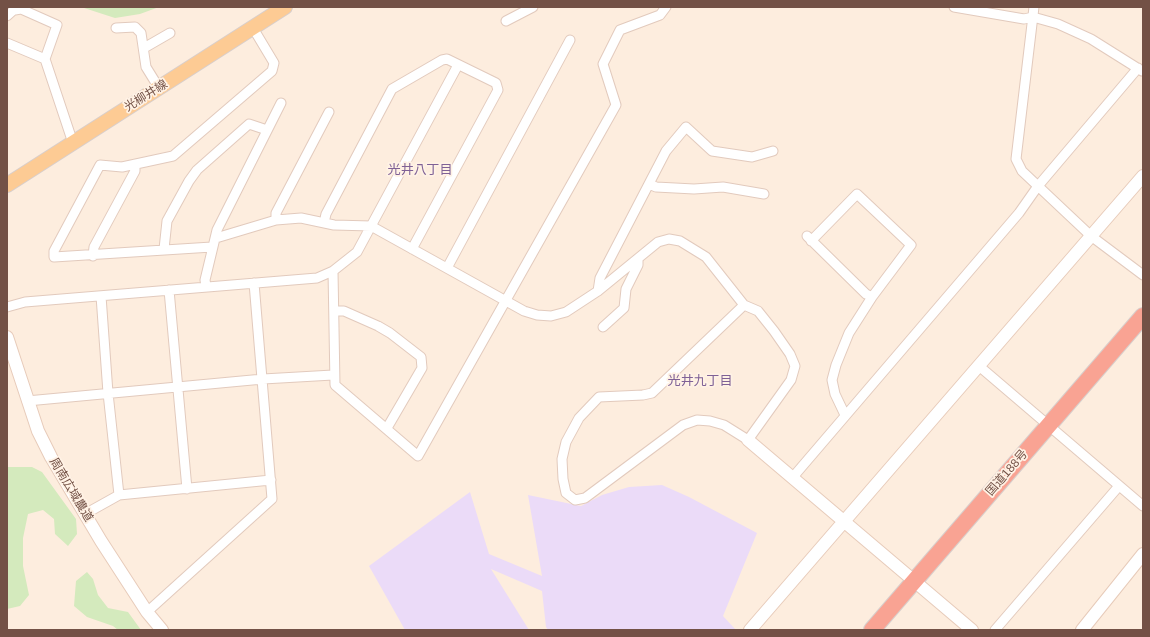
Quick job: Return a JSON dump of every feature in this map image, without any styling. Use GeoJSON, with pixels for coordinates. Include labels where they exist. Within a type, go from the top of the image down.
{"type":"FeatureCollection","features":[{"type":"Feature","properties":{"kind":"highway","name":"国道188号"},"geometry":{"type":"LineString","coordinates":[[872,630],[1143,316]]}},
{"type":"Feature","properties":{"kind":"main road","name":"光柳井線"},"geometry":{"type":"LineString","coordinates":[[7,185],[285,7]]}},
{"type":"Feature","properties":{"kind":"street"},"geometry":{"type":"LineString","coordinates":[[506,21],[533,7]]}},
{"type":"Feature","properties":{"kind":"street"},"geometry":{"type":"LineString","coordinates":[[333,272],[335,385],[418,456],[616,105],[603,64],[620,30],[660,15],[666,7]]}},
{"type":"Feature","properties":{"kind":"street"},"geometry":{"type":"LineString","coordinates":[[793,477],[1019,213],[1038,186],[1140,70],[1091,39],[1058,24],[1033,17],[1024,19],[954,7]]}},
{"type":"Feature","properties":{"kind":"street"},"geometry":{"type":"LineString","coordinates":[[1034,7],[1016,159],[1022,171],[1092,236],[1143,275]]}},
{"type":"Feature","properties":{"kind":"street"},"geometry":{"type":"LineString","coordinates":[[7,16],[16,8],[57,25],[45,59],[73,143]]}},
{"type":"Feature","properties":{"kind":"street"},"geometry":{"type":"LineString","coordinates":[[116,28],[135,27],[141,33],[146,67],[159,88]]}},
{"type":"Feature","properties":{"kind":"street"},"geometry":{"type":"LineString","coordinates":[[212,247],[164,249],[93,256],[54,257],[54,251],[100,165],[122,167],[173,156],[272,71],[274,63],[252,28]]}},
{"type":"Feature","properties":{"kind":"street"},"geometry":{"type":"LineString","coordinates":[[144,48],[170,34]]}},
{"type":"Feature","properties":{"kind":"street"},"geometry":{"type":"LineString","coordinates":[[447,268],[570,40]]}},
{"type":"Feature","properties":{"kind":"street"},"geometry":{"type":"LineString","coordinates":[[7,43],[45,59]]}},
{"type":"Feature","properties":{"kind":"street"},"geometry":{"type":"LineString","coordinates":[[324,223],[326,214],[392,89],[442,60],[447,59],[496,83],[498,90],[412,249]]}},
{"type":"Feature","properties":{"kind":"street"},"geometry":{"type":"LineString","coordinates":[[7,307],[25,302],[316,278],[333,272],[357,252],[458,65]]}},
{"type":"Feature","properties":{"kind":"street"},"geometry":{"type":"LineString","coordinates":[[206,286],[205,280],[217,230],[281,103]]}},
{"type":"Feature","properties":{"kind":"street"},"geometry":{"type":"LineString","coordinates":[[276,220],[276,213],[329,112]]}},
{"type":"Feature","properties":{"kind":"street"},"geometry":{"type":"LineString","coordinates":[[164,249],[167,221],[189,181],[197,170],[249,124],[267,130]]}},
{"type":"Feature","properties":{"kind":"street"},"geometry":{"type":"LineString","coordinates":[[598,291],[600,278],[666,151],[686,127],[712,151],[752,157],[773,151]]}},
{"type":"Feature","properties":{"kind":"street"},"geometry":{"type":"LineString","coordinates":[[93,256],[94,247],[135,171],[135,164]]}},
{"type":"Feature","properties":{"kind":"street"},"geometry":{"type":"LineString","coordinates":[[750,630],[1143,176]]}},
{"type":"Feature","properties":{"kind":"street"},"geometry":{"type":"LineString","coordinates":[[649,184],[664,188],[694,189],[723,187],[764,194]]}},
{"type":"Feature","properties":{"kind":"street"},"geometry":{"type":"LineString","coordinates":[[845,415],[835,394],[832,380],[836,365],[849,333],[872,297],[911,245],[856,194],[809,238],[866,294],[872,297]]}},
{"type":"Feature","properties":{"kind":"street"},"geometry":{"type":"LineString","coordinates":[[216,238],[276,220],[301,218],[324,223],[371,226],[506,301],[537,316],[551,316],[566,312],[598,291],[658,242],[669,239],[680,241],[706,257],[744,305],[758,311],[790,354],[795,366],[791,380],[748,440]]}},
{"type":"Feature","properties":{"kind":"street"},"geometry":{"type":"LineString","coordinates":[[603,327],[624,308],[626,289],[638,265],[638,259]]}},
{"type":"Feature","properties":{"kind":"street"},"geometry":{"type":"LineString","coordinates":[[147,612],[272,499],[254,283]]}},
{"type":"Feature","properties":{"kind":"street"},"geometry":{"type":"LineString","coordinates":[[169,290],[187,489]]}},
{"type":"Feature","properties":{"kind":"street"},"geometry":{"type":"LineString","coordinates":[[101,296],[108,393],[119,495]]}},
{"type":"Feature","properties":{"kind":"street"},"geometry":{"type":"LineString","coordinates":[[744,305],[652,393],[643,395],[599,397],[579,418],[566,442],[562,459],[563,479],[566,493],[574,500],[585,498],[683,425],[697,420],[724,425],[748,440],[793,477],[972,630]]}},
{"type":"Feature","properties":{"kind":"street"},"geometry":{"type":"LineString","coordinates":[[334,311],[344,310],[378,326],[390,333],[421,358],[422,368],[387,428]]}},
{"type":"Feature","properties":{"kind":"street","name":"周南広域農道"},"geometry":{"type":"LineString","coordinates":[[7,337],[27,401],[38,431],[48,451],[85,514],[147,612],[162,630]]}},
{"type":"Feature","properties":{"kind":"street"},"geometry":{"type":"LineString","coordinates":[[979,366],[1143,506]]}},
{"type":"Feature","properties":{"kind":"street"},"geometry":{"type":"LineString","coordinates":[[27,401],[263,379],[334,375]]}},
{"type":"Feature","properties":{"kind":"street"},"geometry":{"type":"LineString","coordinates":[[85,514],[119,495],[270,480]]}},
{"type":"Feature","properties":{"kind":"street"},"geometry":{"type":"LineString","coordinates":[[995,630],[1119,486]]}},
{"type":"Feature","properties":{"kind":"street"},"geometry":{"type":"LineString","coordinates":[[1082,630],[1143,554]]}},
{"type":"Feature","properties":{"kind":"shaded area"},"geometry":{"type":"Polygon","coordinates":[[[662,485],[689,497],[757,533],[723,616],[736,630],[548,630],[546,627],[542,591],[491,569],[529,630],[405,630],[369,566],[470,492],[489,554],[542,576],[528,495],[581,506],[602,495],[629,487],[662,485]]]}},
{"type":"Feature","properties":{"kind":"green space"},"geometry":{"type":"Polygon","coordinates":[[[81,7],[159,7],[140,14],[115,18],[81,7]]]}},
{"type":"Feature","properties":{"kind":"green space"},"geometry":{"type":"Polygon","coordinates":[[[7,467],[32,467],[42,472],[76,519],[77,534],[68,546],[55,534],[54,519],[43,510],[28,514],[23,538],[23,566],[29,595],[20,606],[7,609],[7,467]]]}},
{"type":"Feature","properties":{"kind":"green space"},"geometry":{"type":"Polygon","coordinates":[[[87,572],[93,579],[98,595],[108,608],[128,612],[141,630],[118,630],[113,626],[87,617],[74,606],[76,581],[87,572]]]}},
{"type":"Feature","properties":{"kind":"district","name":"光井八丁目"},"geometry":{"type":"Point","coordinates":[420,170]}},
{"type":"Feature","properties":{"kind":"district","name":"光井九丁目"},"geometry":{"type":"Point","coordinates":[700,381]}}]}
